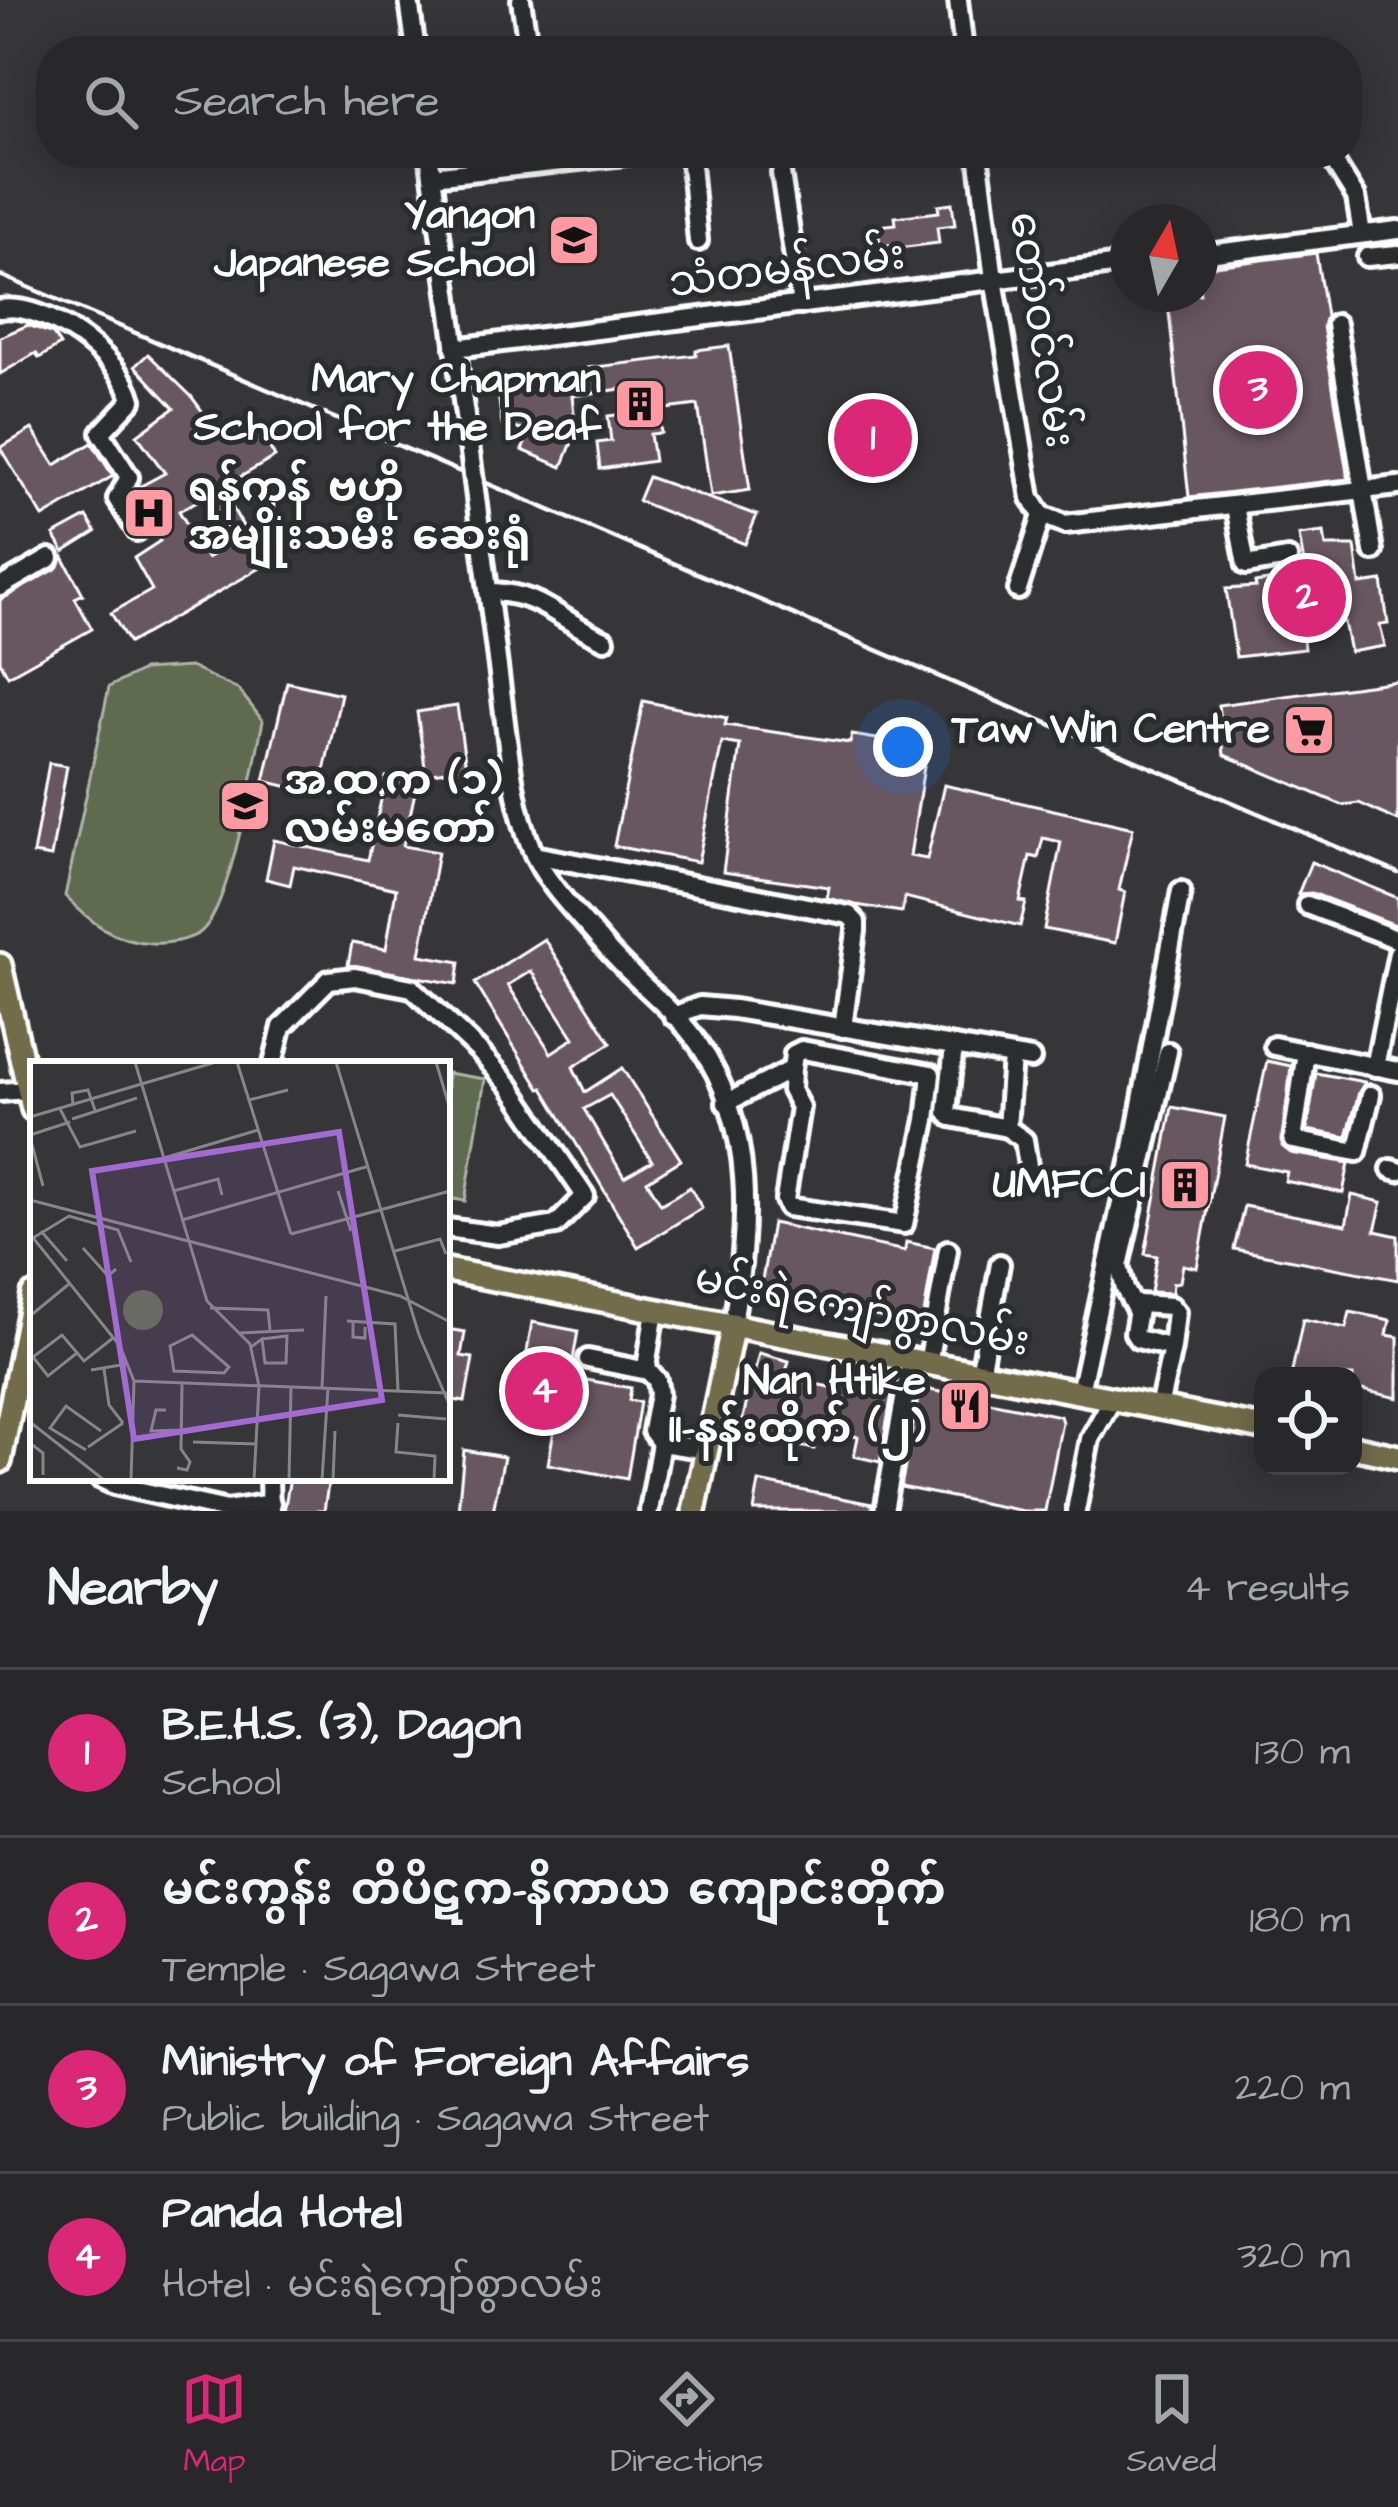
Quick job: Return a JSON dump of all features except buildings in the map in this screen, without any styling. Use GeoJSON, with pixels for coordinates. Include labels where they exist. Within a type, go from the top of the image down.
{"type":"FeatureCollection","features":[{"type":"Feature","properties":{"kind":"main road"},"geometry":{"type":"LineString","coordinates":[[0,964],[30,1096]]}},
{"type":"Feature","properties":{"kind":"main road","name":"မင်းရဲကျော်စွာလမ်း"},"geometry":{"type":"LineString","coordinates":[[450,1271],[1254,1426]]}},
{"type":"Feature","properties":{"kind":"main road"},"geometry":{"type":"LineString","coordinates":[[0,1461],[4,1420],[30,1308]]}},
{"type":"Feature","properties":{"kind":"main road"},"geometry":{"type":"LineString","coordinates":[[694,1511],[734,1324]]}},
{"type":"Feature","properties":{"kind":"main road"},"geometry":{"type":"LineString","coordinates":[[1362,1449],[1398,1456]]}},
{"type":"Feature","properties":{"kind":"street"},"geometry":{"type":"LineString","coordinates":[[409,0],[414,36]]}},
{"type":"Feature","properties":{"kind":"street"},"geometry":{"type":"LineString","coordinates":[[521,0],[527,36]]}},
{"type":"Feature","properties":{"kind":"street"},"geometry":{"type":"LineString","coordinates":[[958,0],[962,36]]}},
{"type":"Feature","properties":{"kind":"street"},"geometry":{"type":"LineString","coordinates":[[431,168],[516,793],[534,855],[550,881],[614,957],[696,1040],[726,1103],[747,1193],[734,1324]]}},
{"type":"Feature","properties":{"kind":"street"},"geometry":{"type":"LineString","coordinates":[[432,176],[505,168]]}},
{"type":"Feature","properties":{"kind":"street"},"geometry":{"type":"LineString","coordinates":[[691,168],[698,241]]}},
{"type":"Feature","properties":{"kind":"street","name":"တော်ဝင်လမ်း"},"geometry":{"type":"LineString","coordinates":[[980,168],[1031,498],[1042,515]]}},
{"type":"Feature","properties":{"kind":"street"},"geometry":{"type":"LineString","coordinates":[[1338,168],[1355,197],[1362,234]]}},
{"type":"Feature","properties":{"kind":"street"},"geometry":{"type":"LineString","coordinates":[[781,173],[801,305]]}},
{"type":"Feature","properties":{"kind":"street"},"geometry":{"type":"LineString","coordinates":[[1218,253],[1398,230]]}},
{"type":"Feature","properties":{"kind":"street"},"geometry":{"type":"LineString","coordinates":[[1366,257],[1398,254]]}},
{"type":"Feature","properties":{"kind":"street","name":"သံတမန်လမ်း"},"geometry":{"type":"LineString","coordinates":[[455,349],[1110,265]]}},
{"type":"Feature","properties":{"kind":"street"},"geometry":{"type":"LineString","coordinates":[[0,308],[14,306],[38,313],[92,343],[128,387],[132,400],[101,433],[105,446],[129,477],[117,499],[137,531]]}},
{"type":"Feature","properties":{"kind":"street"},"geometry":{"type":"LineString","coordinates":[[1336,324],[1373,551]]}},
{"type":"Feature","properties":{"kind":"street"},"geometry":{"type":"LineString","coordinates":[[1018,590],[1042,515],[1065,524],[1398,486]]}},
{"type":"Feature","properties":{"kind":"street"},"geometry":{"type":"LineString","coordinates":[[1235,506],[1246,565],[1288,558]]}},
{"type":"Feature","properties":{"kind":"street"},"geometry":{"type":"LineString","coordinates":[[0,587],[50,559]]}},
{"type":"Feature","properties":{"kind":"street"},"geometry":{"type":"LineString","coordinates":[[488,592],[530,596],[605,640]]}},
{"type":"Feature","properties":{"kind":"street"},"geometry":{"type":"LineString","coordinates":[[534,855],[849,915],[856,922],[856,931],[843,1028]]}},
{"type":"Feature","properties":{"kind":"street"},"geometry":{"type":"LineString","coordinates":[[1080,1392],[1133,1148],[1181,891]]}},
{"type":"Feature","properties":{"kind":"street"},"geometry":{"type":"LineString","coordinates":[[1307,905],[1398,940]]}},
{"type":"Feature","properties":{"kind":"street"},"geometry":{"type":"LineString","coordinates":[[1375,1066],[1398,953]]}},
{"type":"Feature","properties":{"kind":"street"},"geometry":{"type":"LineString","coordinates":[[274,1061],[282,1027],[328,980],[355,977],[412,988],[479,1051],[510,1086],[585,1196],[556,1225],[498,1235],[450,1228]]}},
{"type":"Feature","properties":{"kind":"street"},"geometry":{"type":"LineString","coordinates":[[674,1016],[700,1006],[1031,1059]]}},
{"type":"Feature","properties":{"kind":"street"},"geometry":{"type":"LineString","coordinates":[[954,1046],[947,1112],[951,1117],[1007,1128],[1024,1139],[1028,1166]]}},
{"type":"Feature","properties":{"kind":"street"},"geometry":{"type":"LineString","coordinates":[[1274,1046],[1398,1072]]}},
{"type":"Feature","properties":{"kind":"street"},"geometry":{"type":"LineString","coordinates":[[802,1050],[931,1074],[904,1224],[788,1207],[785,1200],[800,1108],[791,1090],[792,1069],[794,1054],[802,1050]]}},
{"type":"Feature","properties":{"kind":"street"},"geometry":{"type":"LineString","coordinates":[[1168,1052],[1119,1266],[1136,1310],[1134,1334],[1172,1348]]}},
{"type":"Feature","properties":{"kind":"street"},"geometry":{"type":"LineString","coordinates":[[1306,1052],[1293,1140],[1357,1152],[1371,1095]]}},
{"type":"Feature","properties":{"kind":"street"},"geometry":{"type":"LineString","coordinates":[[1007,1128],[1012,1057]]}},
{"type":"Feature","properties":{"kind":"street"},"geometry":{"type":"LineString","coordinates":[[726,1103],[792,1069]]}},
{"type":"Feature","properties":{"kind":"street"},"geometry":{"type":"LineString","coordinates":[[0,1092],[30,1100]]}},
{"type":"Feature","properties":{"kind":"street"},"geometry":{"type":"LineString","coordinates":[[884,1511],[948,1250]]}},
{"type":"Feature","properties":{"kind":"street"},"geometry":{"type":"LineString","coordinates":[[980,1374],[1000,1264]]}},
{"type":"Feature","properties":{"kind":"street"},"geometry":{"type":"LineString","coordinates":[[1136,1310],[1145,1302],[1171,1306],[1176,1312],[1160,1408]]}},
{"type":"Feature","properties":{"kind":"street"},"geometry":{"type":"LineString","coordinates":[[648,1371],[655,1311]]}},
{"type":"Feature","properties":{"kind":"street"},"geometry":{"type":"LineString","coordinates":[[588,1359],[648,1371],[657,1380],[659,1394],[652,1431],[661,1443],[706,1450]]}},
{"type":"Feature","properties":{"kind":"street"},"geometry":{"type":"LineString","coordinates":[[1076,1511],[1090,1439],[1113,1398]]}},
{"type":"Feature","properties":{"kind":"street"},"geometry":{"type":"LineString","coordinates":[[649,1511],[661,1443]]}},
{"type":"Feature","properties":{"kind":"street"},"geometry":{"type":"LineString","coordinates":[[100,1481],[227,1510],[271,1507]]}},
{"type":"Feature","properties":{"kind":"green space"},"geometry":{"type":"Polygon","coordinates":[[[190,667],[239,690],[263,721],[230,870],[210,921],[198,934],[181,940],[138,942],[104,929],[65,896],[109,687],[143,670],[190,667]]]}},
{"type":"Feature","properties":{"kind":"green space"},"geometry":{"type":"Polygon","coordinates":[[[450,1073],[485,1079],[465,1201],[450,1198],[450,1073]]]}},
{"type":"Feature","properties":{"kind":"railway"},"geometry":{"type":"LineString","coordinates":[[0,275],[1398,873]]}},
{"type":"Feature","properties":{"kind":"place","name":"Yangon Japanese School"},"geometry":{"type":"Point","coordinates":[574,240]}},
{"type":"Feature","properties":{"kind":"place","name":"Ministry of Foreign Affairs"},"geometry":{"type":"Point","coordinates":[1258,390]}},
{"type":"Feature","properties":{"kind":"place","name":"Mary Chapman School for the Deaf"},"geometry":{"type":"Point","coordinates":[640,404]}},
{"type":"Feature","properties":{"kind":"place","name":"B.E.H.S. (3), Dagon"},"geometry":{"type":"Point","coordinates":[873,438]}},
{"type":"Feature","properties":{"kind":"place","name":"ရန်ကုန် ဗဟို အမျိုးသမီး ဆေးရုံ"},"geometry":{"type":"Point","coordinates":[149,513]}},
{"type":"Feature","properties":{"kind":"place","name":"မင်းကွန်း တိပိဋက-နိကာယ ကျောင်းတိုက်"},"geometry":{"type":"Point","coordinates":[1307,598]}},
{"type":"Feature","properties":{"kind":"place","name":"Taw Win Centre"},"geometry":{"type":"Point","coordinates":[1309,730]}},
{"type":"Feature","properties":{"kind":"place","name":"အ.ထ.က (၁) လမ်းမတော်"},"geometry":{"type":"Point","coordinates":[245,806]}},
{"type":"Feature","properties":{"kind":"place","name":"UMFCCI"},"geometry":{"type":"Point","coordinates":[1185,1185]}},
{"type":"Feature","properties":{"kind":"place","name":"Panda Hotel"},"geometry":{"type":"Point","coordinates":[544,1391]}},
{"type":"Feature","properties":{"kind":"place","name":"Nan Htike II-နန်းထိုက် (၂)"},"geometry":{"type":"Point","coordinates":[965,1406]}}]}
